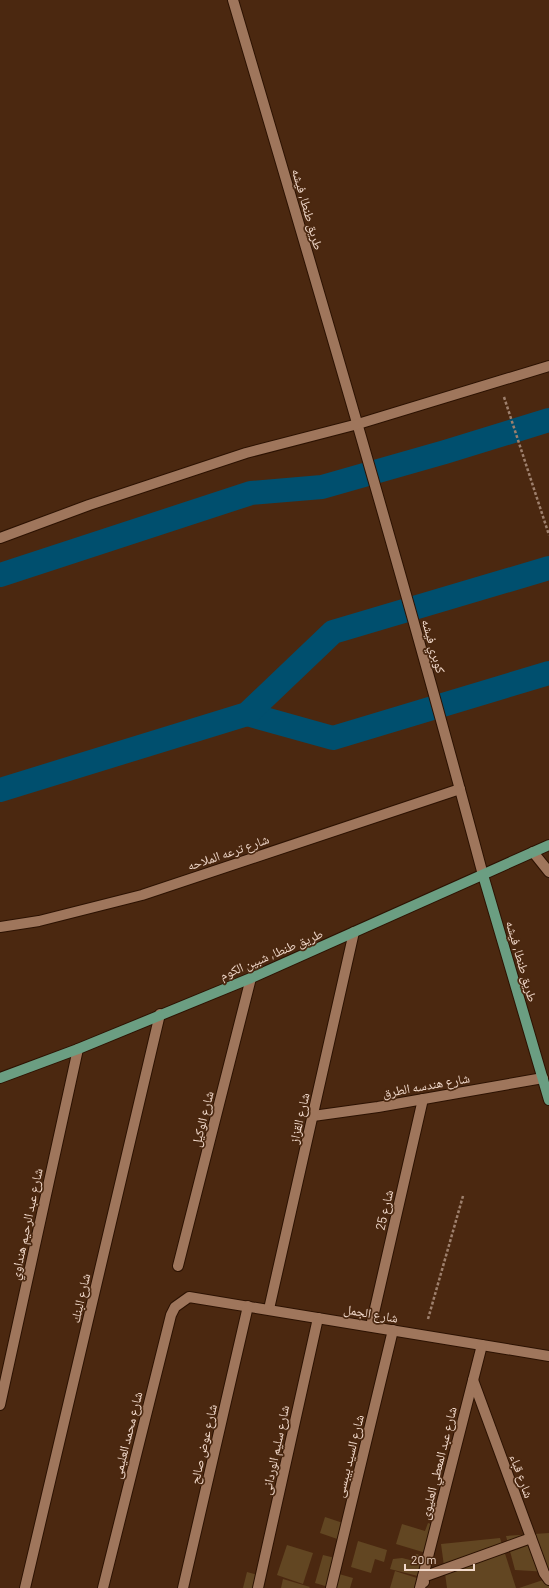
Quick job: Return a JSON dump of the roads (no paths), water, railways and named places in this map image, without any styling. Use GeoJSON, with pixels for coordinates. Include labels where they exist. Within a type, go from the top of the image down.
{"type":"FeatureCollection","features":[{"type":"Feature","properties":{"kind":"main road","name":"طريق طنطا, شبين الكوم"},"geometry":{"type":"LineString","coordinates":[[0,1078],[78,1049],[160,1014],[251,978],[549,846]]}},
{"type":"Feature","properties":{"kind":"main road","name":"طريق طنطا, فيشه"},"geometry":{"type":"LineString","coordinates":[[483,875],[549,1100]]}},
{"type":"Feature","properties":{"kind":"street","name":"طريق طنطا, فيشه"},"geometry":{"type":"LineString","coordinates":[[233,0],[358,424]]}},
{"type":"Feature","properties":{"kind":"street"},"geometry":{"type":"LineString","coordinates":[[0,538],[89,505],[246,453],[358,424],[549,366]]}},
{"type":"Feature","properties":{"kind":"street","name":"كوبري فيشه"},"geometry":{"type":"LineString","coordinates":[[358,424],[450,751],[483,875]]}},
{"type":"Feature","properties":{"kind":"street","name":"شارع ترعه الملاحه"},"geometry":{"type":"LineString","coordinates":[[0,927],[39,921],[142,895],[460,789]]}},
{"type":"Feature","properties":{"kind":"street"},"geometry":{"type":"LineString","coordinates":[[533,852],[549,872]]}},
{"type":"Feature","properties":{"kind":"street","name":"شارع القزاز"},"geometry":{"type":"LineString","coordinates":[[269,1310],[354,932]]}},
{"type":"Feature","properties":{"kind":"street","name":"شارع الوكيل"},"geometry":{"type":"LineString","coordinates":[[178,1266],[251,978]]}},
{"type":"Feature","properties":{"kind":"street","name":"شارع البنك"},"geometry":{"type":"LineString","coordinates":[[25,1588],[160,1014]]}},
{"type":"Feature","properties":{"kind":"street","name":"شارع عبد الرحيم هنداوي"},"geometry":{"type":"LineString","coordinates":[[0,1406],[78,1049]]}},
{"type":"Feature","properties":{"kind":"street","name":"شارع هندسه الطرق"},"geometry":{"type":"LineString","coordinates":[[313,1116],[378,1107],[543,1078]]}},
{"type":"Feature","properties":{"kind":"street","name":"شارع 25"},"geometry":{"type":"LineString","coordinates":[[371,1326],[423,1099]]}},
{"type":"Feature","properties":{"kind":"street","name":"شارع الجمل"},"geometry":{"type":"LineString","coordinates":[[189,1296],[549,1356]]}},
{"type":"Feature","properties":{"kind":"street","name":"شارع محمد العليمى"},"geometry":{"type":"LineString","coordinates":[[103,1588],[170,1316],[175,1307],[189,1296]]}},
{"type":"Feature","properties":{"kind":"street","name":"شارع عوض صالح"},"geometry":{"type":"LineString","coordinates":[[183,1588],[248,1306]]}},
{"type":"Feature","properties":{"kind":"street","name":"شارع سليم الوردانى"},"geometry":{"type":"LineString","coordinates":[[258,1588],[318,1318]]}},
{"type":"Feature","properties":{"kind":"street","name":"شارع السيد بيبسى"},"geometry":{"type":"LineString","coordinates":[[331,1588],[393,1330]]}},
{"type":"Feature","properties":{"kind":"street","name":"شارع عبد المعطي العليوى"},"geometry":{"type":"LineString","coordinates":[[420,1588],[482,1344]]}},
{"type":"Feature","properties":{"kind":"street","name":"شارع قباء"},"geometry":{"type":"LineString","coordinates":[[473,1380],[544,1574],[549,1580]]}},
{"type":"Feature","properties":{"kind":"street"},"geometry":{"type":"LineString","coordinates":[[426,1588],[423,1577],[531,1538]]}},
{"type":"Feature","properties":{"kind":"waterway"},"geometry":{"type":"LineString","coordinates":[[0,575],[251,493],[322,487],[445,452],[549,420]]}},
{"type":"Feature","properties":{"kind":"waterway"},"geometry":{"type":"LineString","coordinates":[[0,790],[247,714],[333,632],[549,568]]}},
{"type":"Feature","properties":{"kind":"waterway"},"geometry":{"type":"LineString","coordinates":[[247,714],[333,738],[549,673]]}}]}
